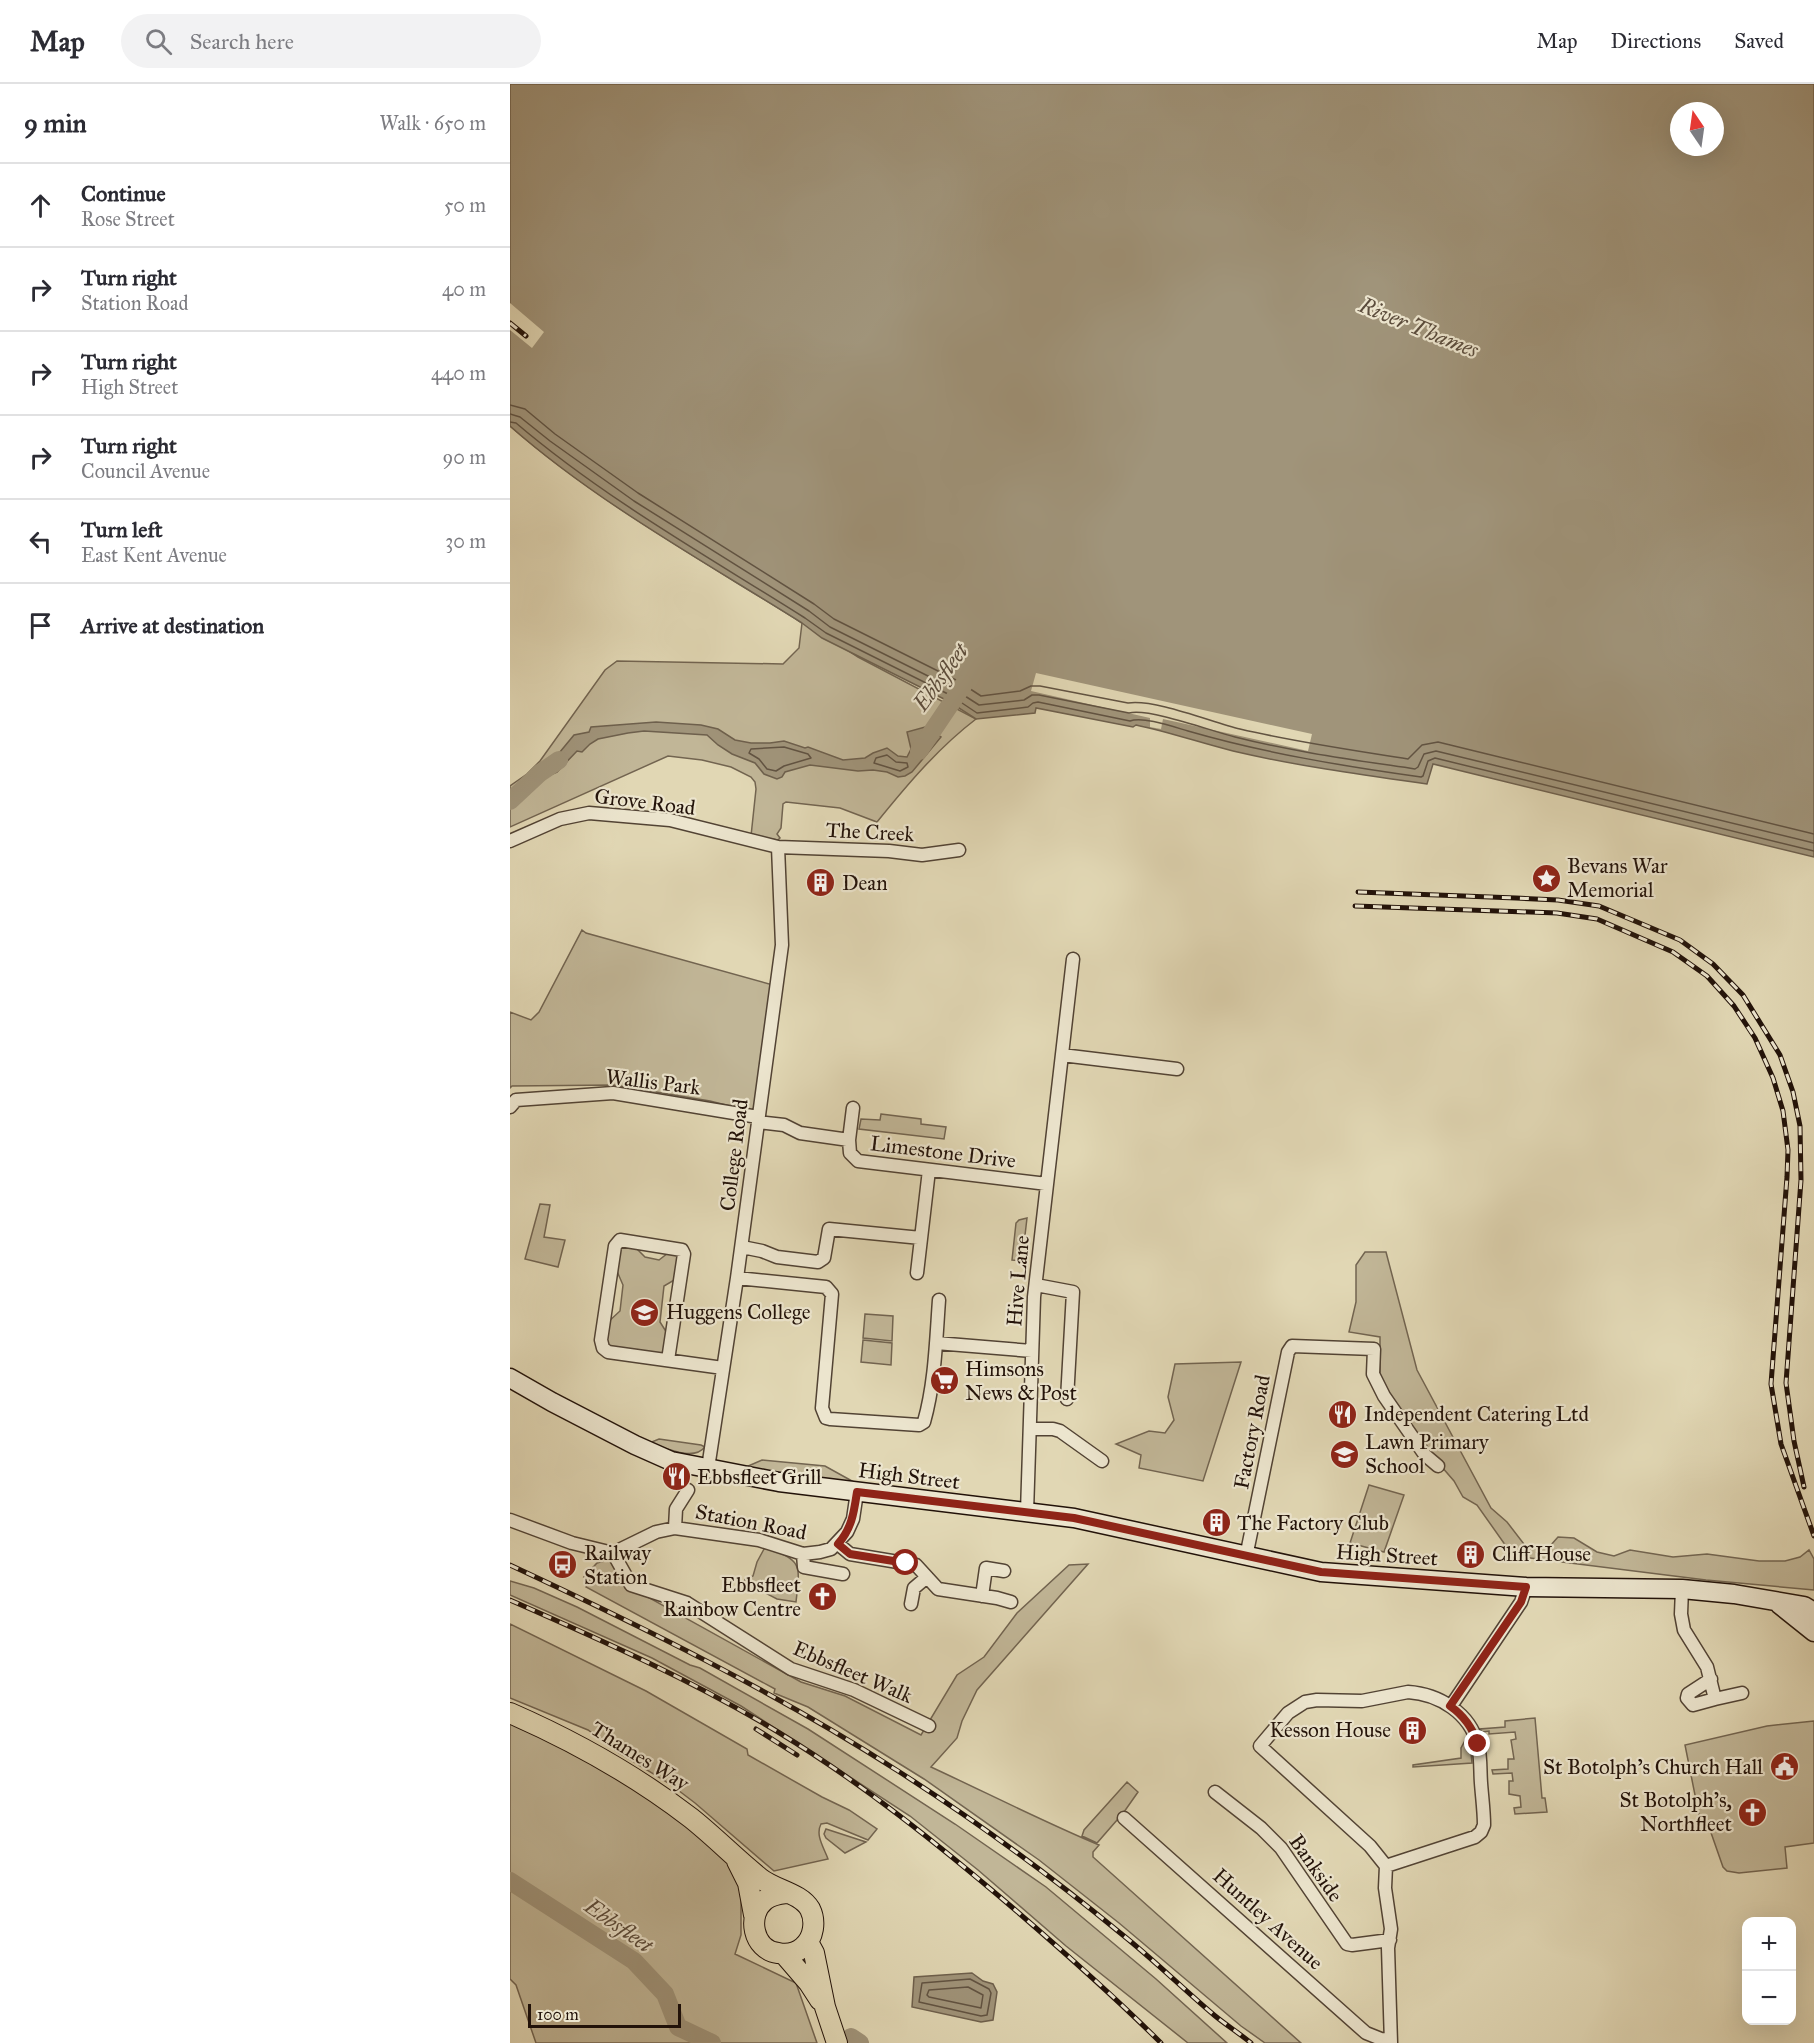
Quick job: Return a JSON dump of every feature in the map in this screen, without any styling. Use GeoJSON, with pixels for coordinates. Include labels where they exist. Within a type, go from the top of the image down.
{"type":"FeatureCollection","features":[{"type":"Feature","properties":{"kind":"main road","name":"High Street"},"geometry":{"type":"LineString","coordinates":[[510,1378],[635,1445],[671,1461],[779,1482],[1027,1512],[1110,1525],[1321,1572],[1526,1587],[1682,1589],[1734,1594],[1804,1606],[1813,1624]]}},
{"type":"Feature","properties":{"kind":"main road","name":"Thames Way"},"geometry":{"type":"LineString","coordinates":[[510,1713],[570,1741],[635,1779],[691,1818],[762,1879],[786,1893]]}},
{"type":"Feature","properties":{"kind":"main road","name":"Thames Way"},"geometry":{"type":"LineString","coordinates":[[734,1855],[747,1883],[754,1915]]}},
{"type":"Feature","properties":{"kind":"main road"},"geometry":{"type":"LineString","coordinates":[[786,1893],[800,1898],[811,1911],[813,1930],[808,1942],[795,1952],[774,1953],[758,1940],[753,1927],[754,1915],[765,1899],[772,1895],[786,1893]]}},
{"type":"Feature","properties":{"kind":"main road"},"geometry":{"type":"LineString","coordinates":[[808,1942],[814,1953],[825,2007],[836,2040]]}},
{"type":"Feature","properties":{"kind":"main road"},"geometry":{"type":"LineString","coordinates":[[784,1954],[809,1983],[825,2007]]}},
{"type":"Feature","properties":{"kind":"street","name":"Grove Road"},"geometry":{"type":"LineString","coordinates":[[510,841],[560,819],[589,813],[670,820],[778,847]]}},
{"type":"Feature","properties":{"kind":"street","name":"The Creek"},"geometry":{"type":"LineString","coordinates":[[778,847],[889,851],[922,855],[959,849]]}},
{"type":"Feature","properties":{"kind":"street","name":"College Road"},"geometry":{"type":"LineString","coordinates":[[708,1468],[738,1278],[782,945],[778,847]]}},
{"type":"Feature","properties":{"kind":"street","name":"Hive Lane"},"geometry":{"type":"LineString","coordinates":[[1027,1512],[1036,1284],[1073,959]]}},
{"type":"Feature","properties":{"kind":"street"},"geometry":{"type":"LineString","coordinates":[[1062,1055],[1177,1069]]}},
{"type":"Feature","properties":{"kind":"street","name":"Wallis Park"},"geometry":{"type":"LineString","coordinates":[[510,1107],[516,1100],[613,1093],[758,1119],[784,1125],[800,1133],[849,1140]]}},
{"type":"Feature","properties":{"kind":"street"},"geometry":{"type":"LineString","coordinates":[[849,1140],[853,1108]]}},
{"type":"Feature","properties":{"kind":"street","name":"Limestone Drive"},"geometry":{"type":"LineString","coordinates":[[849,1140],[850,1153],[856,1161],[1047,1184]]}},
{"type":"Feature","properties":{"kind":"street"},"geometry":{"type":"LineString","coordinates":[[917,1273],[929,1170]]}},
{"type":"Feature","properties":{"kind":"street"},"geometry":{"type":"LineString","coordinates":[[742,1247],[759,1250],[773,1256],[818,1262],[824,1259],[830,1229],[921,1238]]}},
{"type":"Feature","properties":{"kind":"street"},"geometry":{"type":"LineString","coordinates":[[668,1360],[684,1254],[682,1250],[620,1240],[615,1246],[601,1340],[603,1348],[608,1352],[723,1368]]}},
{"type":"Feature","properties":{"kind":"street"},"geometry":{"type":"LineString","coordinates":[[738,1278],[826,1287],[832,1294],[822,1408],[826,1418],[919,1425],[924,1422],[929,1405],[939,1300]]}},
{"type":"Feature","properties":{"kind":"street"},"geometry":{"type":"LineString","coordinates":[[1036,1284],[1073,1292],[1067,1399]]}},
{"type":"Feature","properties":{"kind":"street"},"geometry":{"type":"LineString","coordinates":[[936,1343],[1032,1351]]}},
{"type":"Feature","properties":{"kind":"street","name":"Factory Road"},"geometry":{"type":"LineString","coordinates":[[1246,1557],[1291,1347],[1297,1345],[1374,1349],[1373,1374],[1384,1396],[1425,1455],[1438,1466]]}},
{"type":"Feature","properties":{"kind":"street"},"geometry":{"type":"LineString","coordinates":[[1030,1429],[1060,1431],[1102,1461]]}},
{"type":"Feature","properties":{"kind":"street","name":"Station Road"},"geometry":{"type":"LineString","coordinates":[[688,1490],[676,1509],[675,1528],[759,1540],[803,1554],[825,1551],[838,1544]]}},
{"type":"Feature","properties":{"kind":"street"},"geometry":{"type":"LineString","coordinates":[[857,1492],[852,1522],[838,1544],[850,1554],[914,1564],[938,1589],[1011,1602]]}},
{"type":"Feature","properties":{"kind":"street"},"geometry":{"type":"LineString","coordinates":[[510,1520],[572,1543],[613,1553],[656,1532],[675,1528]]}},
{"type":"Feature","properties":{"kind":"street","name":"Ebbsfleet Walk"},"geometry":{"type":"LineString","coordinates":[[613,1553],[631,1585],[687,1603],[791,1669],[854,1690],[929,1726]]}},
{"type":"Feature","properties":{"kind":"street"},"geometry":{"type":"LineString","coordinates":[[803,1554],[804,1568],[843,1574]]}},
{"type":"Feature","properties":{"kind":"street"},"geometry":{"type":"LineString","coordinates":[[982,1596],[986,1568],[1004,1571]]}},
{"type":"Feature","properties":{"kind":"street"},"geometry":{"type":"LineString","coordinates":[[911,1604],[914,1588],[927,1577]]}},
{"type":"Feature","properties":{"kind":"street"},"geometry":{"type":"LineString","coordinates":[[1450,1706],[1521,1602],[1526,1587]]}},
{"type":"Feature","properties":{"kind":"street"},"geometry":{"type":"LineString","coordinates":[[1682,1589],[1683,1628],[1707,1666],[1715,1699]]}},
{"type":"Feature","properties":{"kind":"street"},"geometry":{"type":"LineString","coordinates":[[1711,1678],[1688,1694],[1688,1702],[1693,1705],[1742,1693]]}},
{"type":"Feature","properties":{"kind":"street"},"geometry":{"type":"LineString","coordinates":[[1386,1866],[1475,1837],[1483,1828],[1478,1744],[1474,1735],[1463,1717],[1450,1706],[1428,1695],[1408,1692],[1360,1701],[1312,1701],[1300,1704],[1290,1711],[1260,1746],[1370,1846],[1386,1866],[1385,1885],[1391,1929],[1390,2042]]}},
{"type":"Feature","properties":{"kind":"street","name":"Bankside"},"geometry":{"type":"LineString","coordinates":[[1215,1792],[1261,1828],[1281,1848],[1347,1944],[1390,1940]]}},
{"type":"Feature","properties":{"kind":"street","name":"Huntley Avenue"},"geometry":{"type":"LineString","coordinates":[[1124,1818],[1356,2024],[1373,2037],[1390,2042]]}},
{"type":"Feature","properties":{"kind":"shaded area"},"geometry":{"type":"Polygon","coordinates":[[[510,426],[858,657],[976,719],[911,781],[877,822],[840,808],[786,802],[783,804],[781,828],[777,834],[780,838],[778,840],[751,836],[756,789],[751,777],[731,767],[702,760],[668,756],[510,827],[510,786],[540,761],[605,670],[617,661],[783,664],[799,648],[802,623],[615,505],[578,480],[510,426]]]}},
{"type":"Feature","properties":{"kind":"shaded area"},"geometry":{"type":"Polygon","coordinates":[[[582,930],[773,985],[754,1112],[710,1101],[614,1085],[512,1086],[510,1088],[510,1012],[531,1020],[539,1012],[582,930]]]}},
{"type":"Feature","properties":{"kind":"shaded area"},"geometry":{"type":"Polygon","coordinates":[[[881,1114],[921,1119],[921,1124],[946,1127],[944,1139],[859,1129],[861,1119],[880,1120],[881,1114]]]}},
{"type":"Feature","properties":{"kind":"shaded area"},"geometry":{"type":"Polygon","coordinates":[[[540,1204],[550,1205],[544,1237],[565,1240],[558,1267],[525,1259],[540,1204]]]}},
{"type":"Feature","properties":{"kind":"shaded area"},"geometry":{"type":"Polygon","coordinates":[[[1027,1218],[1022,1261],[1012,1260],[1016,1223],[1027,1218]]]}},
{"type":"Feature","properties":{"kind":"shaded area"},"geometry":{"type":"Polygon","coordinates":[[[621,1246],[636,1248],[645,1257],[659,1260],[672,1250],[680,1258],[676,1279],[664,1286],[660,1322],[667,1333],[664,1355],[611,1350],[606,1345],[607,1323],[620,1311],[623,1285],[616,1269],[621,1246]]]}},
{"type":"Feature","properties":{"kind":"shaded area"},"geometry":{"type":"Polygon","coordinates":[[[1365,1252],[1386,1252],[1417,1370],[1491,1508],[1507,1522],[1527,1548],[1550,1546],[1558,1537],[1574,1538],[1597,1552],[1614,1556],[1630,1550],[1673,1557],[1707,1554],[1759,1561],[1785,1561],[1800,1557],[1809,1550],[1814,1559],[1814,1590],[1706,1580],[1513,1556],[1477,1505],[1463,1497],[1454,1481],[1422,1444],[1385,1386],[1380,1374],[1380,1337],[1349,1332],[1356,1302],[1356,1265],[1365,1252]]]}},
{"type":"Feature","properties":{"kind":"shaded area"},"geometry":{"type":"Polygon","coordinates":[[[865,1314],[893,1316],[892,1341],[863,1338],[865,1314]]]}},
{"type":"Feature","properties":{"kind":"shaded area"},"geometry":{"type":"Polygon","coordinates":[[[863,1340],[892,1343],[891,1365],[861,1362],[863,1340]]]}},
{"type":"Feature","properties":{"kind":"shaded area"},"geometry":{"type":"Polygon","coordinates":[[[1241,1362],[1203,1481],[1139,1468],[1141,1455],[1116,1444],[1149,1431],[1165,1433],[1174,1420],[1168,1397],[1175,1364],[1241,1362]]]}},
{"type":"Feature","properties":{"kind":"shaded area"},"geometry":{"type":"Polygon","coordinates":[[[659,1439],[705,1447],[700,1451],[686,1453],[649,1443],[659,1439]]]}},
{"type":"Feature","properties":{"kind":"shaded area"},"geometry":{"type":"Polygon","coordinates":[[[762,1460],[825,1466],[861,1486],[746,1467],[762,1460]]]}},
{"type":"Feature","properties":{"kind":"shaded area"},"geometry":{"type":"Polygon","coordinates":[[[1369,1485],[1404,1495],[1384,1552],[1350,1543],[1369,1485]]]}},
{"type":"Feature","properties":{"kind":"shaded area"},"geometry":{"type":"Polygon","coordinates":[[[767,1548],[787,1557],[797,1566],[796,1602],[777,1599],[744,1582],[745,1579],[753,1576],[757,1562],[764,1549],[767,1548]]]}},
{"type":"Feature","properties":{"kind":"shaded area"},"geometry":{"type":"Polygon","coordinates":[[[611,1559],[626,1585],[801,1682],[845,1696],[921,1735],[957,1675],[984,1657],[1017,1613],[1069,1565],[1088,1564],[977,1690],[962,1721],[957,1738],[931,1767],[1099,1845],[1093,1852],[1093,1857],[1301,2043],[1265,2043],[1241,2026],[1119,1923],[1039,1860],[924,1779],[808,1707],[774,1693],[775,1689],[586,1587],[590,1579],[584,1577],[597,1563],[611,1559]]]}},
{"type":"Feature","properties":{"kind":"shaded area"},"geometry":{"type":"Polygon","coordinates":[[[510,1581],[534,1588],[577,1607],[700,1668],[808,1729],[955,1824],[1046,1887],[1156,1979],[1227,2043],[1188,2043],[1066,1946],[978,1870],[910,1816],[741,1706],[652,1658],[510,1595],[510,1581]]]}},
{"type":"Feature","properties":{"kind":"shaded area"},"geometry":{"type":"Polygon","coordinates":[[[510,1624],[646,1691],[747,1749],[748,1755],[849,1810],[877,1829],[868,1840],[827,1823],[821,1824],[819,1833],[828,1859],[774,1871],[670,1784],[619,1753],[588,1730],[510,1698],[510,1624]]]}},
{"type":"Feature","properties":{"kind":"shaded area"},"geometry":{"type":"Polygon","coordinates":[[[1535,1718],[1542,1798],[1545,1798],[1547,1812],[1515,1814],[1514,1808],[1521,1807],[1520,1796],[1509,1794],[1509,1781],[1513,1781],[1512,1773],[1493,1774],[1492,1770],[1508,1769],[1508,1759],[1514,1759],[1511,1740],[1516,1739],[1515,1732],[1489,1734],[1489,1731],[1482,1732],[1480,1729],[1505,1727],[1505,1721],[1535,1718]]]}},
{"type":"Feature","properties":{"kind":"shaded area"},"geometry":{"type":"Polygon","coordinates":[[[510,1719],[605,1766],[723,1852],[739,1887],[741,1899],[741,1935],[735,1954],[796,1983],[817,2043],[536,2043],[516,1985],[510,1979],[510,1719]]]}},
{"type":"Feature","properties":{"kind":"shaded area"},"geometry":{"type":"Polygon","coordinates":[[[1814,1721],[1814,1843],[1785,1847],[1787,1868],[1739,1873],[1727,1871],[1723,1867],[1709,1827],[1700,1820],[1685,1745],[1767,1726],[1814,1721]]]}},
{"type":"Feature","properties":{"kind":"shaded area"},"geometry":{"type":"Polygon","coordinates":[[[1467,1737],[1472,1763],[1413,1767],[1413,1765],[1461,1758],[1461,1748],[1467,1737]]]}},
{"type":"Feature","properties":{"kind":"shaded area"},"geometry":{"type":"Polygon","coordinates":[[[1127,1782],[1138,1792],[1124,1812],[1097,1843],[1082,1836],[1084,1830],[1127,1782]]]}},
{"type":"Feature","properties":{"kind":"shaded area"},"geometry":{"type":"Polygon","coordinates":[[[826,1829],[866,1842],[845,1853],[826,1838],[824,1834],[826,1829]]]}},
{"type":"Feature","properties":{"kind":"water","name":"River Thames"},"geometry":{"type":"Polygon","coordinates":[[[510,84],[1814,84],[1814,857],[1433,764],[1427,784],[1281,761],[1233,751],[1136,725],[1133,727],[1036,708],[1035,713],[976,719],[948,701],[822,638],[802,623],[615,506],[543,454],[510,426],[510,84]]]}},
{"type":"Feature","properties":{"kind":"water"},"geometry":{"type":"Polygon","coordinates":[[[656,722],[701,725],[718,729],[735,740],[751,743],[784,741],[843,760],[865,758],[887,748],[898,756],[907,757],[911,749],[907,732],[925,727],[941,737],[912,772],[898,777],[887,772],[873,770],[858,771],[810,765],[785,772],[777,779],[764,774],[755,763],[732,754],[707,735],[644,731],[598,739],[582,752],[577,751],[557,772],[543,778],[540,773],[540,769],[550,764],[574,735],[589,732],[591,727],[656,722]]]}},
{"type":"Feature","properties":{"kind":"water"},"geometry":{"type":"Polygon","coordinates":[[[972,1973],[983,1981],[993,1984],[997,1992],[993,2020],[981,2022],[912,2007],[914,1977],[972,1973]]]}},
{"type":"Feature","properties":{"kind":"pier"},"geometry":{"type":"Polygon","coordinates":[[[510,303],[544,332],[532,348],[510,330],[510,303]]]}},
{"type":"Feature","properties":{"kind":"pier"},"geometry":{"type":"Polygon","coordinates":[[[1036,673],[1312,734],[1308,751],[1163,719],[1161,729],[1150,727],[1150,718],[1031,691],[1036,673]]]}},
{"type":"Feature","properties":{"kind":"waterway","name":"Ebbsfleet"},"geometry":{"type":"LineString","coordinates":[[919,751],[964,684]]}},
{"type":"Feature","properties":{"kind":"waterway","name":"Ebbsfleet"},"geometry":{"type":"LineString","coordinates":[[510,801],[540,773],[559,760]]}},
{"type":"Feature","properties":{"kind":"waterway","name":"Ebbsfleet"},"geometry":{"type":"LineString","coordinates":[[510,1881],[634,1961],[665,1994],[678,2027],[712,2043]]}},
{"type":"Feature","properties":{"kind":"waterway","name":"Ebbsfleet"},"geometry":{"type":"LineString","coordinates":[[851,2037],[860,2043]]}},
{"type":"Feature","properties":{"kind":"railway"},"geometry":{"type":"LineString","coordinates":[[510,323],[526,336]]}},
{"type":"Feature","properties":{"kind":"railway"},"geometry":{"type":"LineString","coordinates":[[1358,892],[1558,900],[1599,906],[1680,940],[1713,964],[1743,995],[1780,1055],[1793,1092],[1800,1126],[1801,1180],[1786,1383],[1794,1441],[1804,1487]]}},
{"type":"Feature","properties":{"kind":"railway"},"geometry":{"type":"LineString","coordinates":[[1355,906],[1557,913],[1597,919],[1673,952],[1707,976],[1734,1006],[1755,1038],[1773,1078],[1783,1111],[1788,1150],[1787,1177],[1771,1384],[1781,1444],[1814,1536]]}},
{"type":"Feature","properties":{"kind":"railway"},"geometry":{"type":"LineString","coordinates":[[510,1565],[609,1612],[756,1687],[926,1789],[1066,1890],[1131,1942],[1214,2015],[1251,2043]]}},
{"type":"Feature","properties":{"kind":"railway"},"geometry":{"type":"LineString","coordinates":[[510,1600],[713,1695],[778,1732],[840,1772],[985,1884],[1088,1974],[1161,2043]]}},
{"type":"Feature","properties":{"kind":"railway"},"geometry":{"type":"LineString","coordinates":[[756,1729],[797,1755]]}},
{"type":"Feature","properties":{"kind":"place","name":"Bevans War Memorial"},"geometry":{"type":"Point","coordinates":[1546,878]}},
{"type":"Feature","properties":{"kind":"place","name":"Dean"},"geometry":{"type":"Point","coordinates":[821,883]}},
{"type":"Feature","properties":{"kind":"place","name":"Huggens College"},"geometry":{"type":"Point","coordinates":[645,1312]}},
{"type":"Feature","properties":{"kind":"place","name":"Himsons News & Post"},"geometry":{"type":"Point","coordinates":[944,1381]}},
{"type":"Feature","properties":{"kind":"place","name":"Independent Catering Ltd"},"geometry":{"type":"Point","coordinates":[1343,1414]}},
{"type":"Feature","properties":{"kind":"place","name":"Lawn Primary School"},"geometry":{"type":"Point","coordinates":[1344,1454]}},
{"type":"Feature","properties":{"kind":"place","name":"Ebbsfleet Grill"},"geometry":{"type":"Point","coordinates":[676,1477]}},
{"type":"Feature","properties":{"kind":"place","name":"The Factory Club"},"geometry":{"type":"Point","coordinates":[1216,1523]}},
{"type":"Feature","properties":{"kind":"place","name":"Cliff House"},"geometry":{"type":"Point","coordinates":[1471,1554]}},
{"type":"Feature","properties":{"kind":"place","name":"Railway Station"},"geometry":{"type":"Point","coordinates":[563,1565]}},
{"type":"Feature","properties":{"kind":"place","name":"Ebbsfleet Rainbow Centre"},"geometry":{"type":"Point","coordinates":[822,1597]}},
{"type":"Feature","properties":{"kind":"place","name":"Kesson House"},"geometry":{"type":"Point","coordinates":[1412,1730]}},
{"type":"Feature","properties":{"kind":"place","name":"St Botolph's Church Hall"},"geometry":{"type":"Point","coordinates":[1784,1767]}},
{"type":"Feature","properties":{"kind":"place","name":"St Botolph's, Northfleet"},"geometry":{"type":"Point","coordinates":[1753,1812]}},
{"type":"Feature","properties":{"kind":"route"},"geometry":{"type":"LineString","coordinates":[[906,1563],[850,1554],[838,1544],[852,1522],[857,1492],[1074,1518],[1321,1572],[1526,1587],[1521,1602],[1450,1706],[1463,1717],[1478,1744]]}}]}
